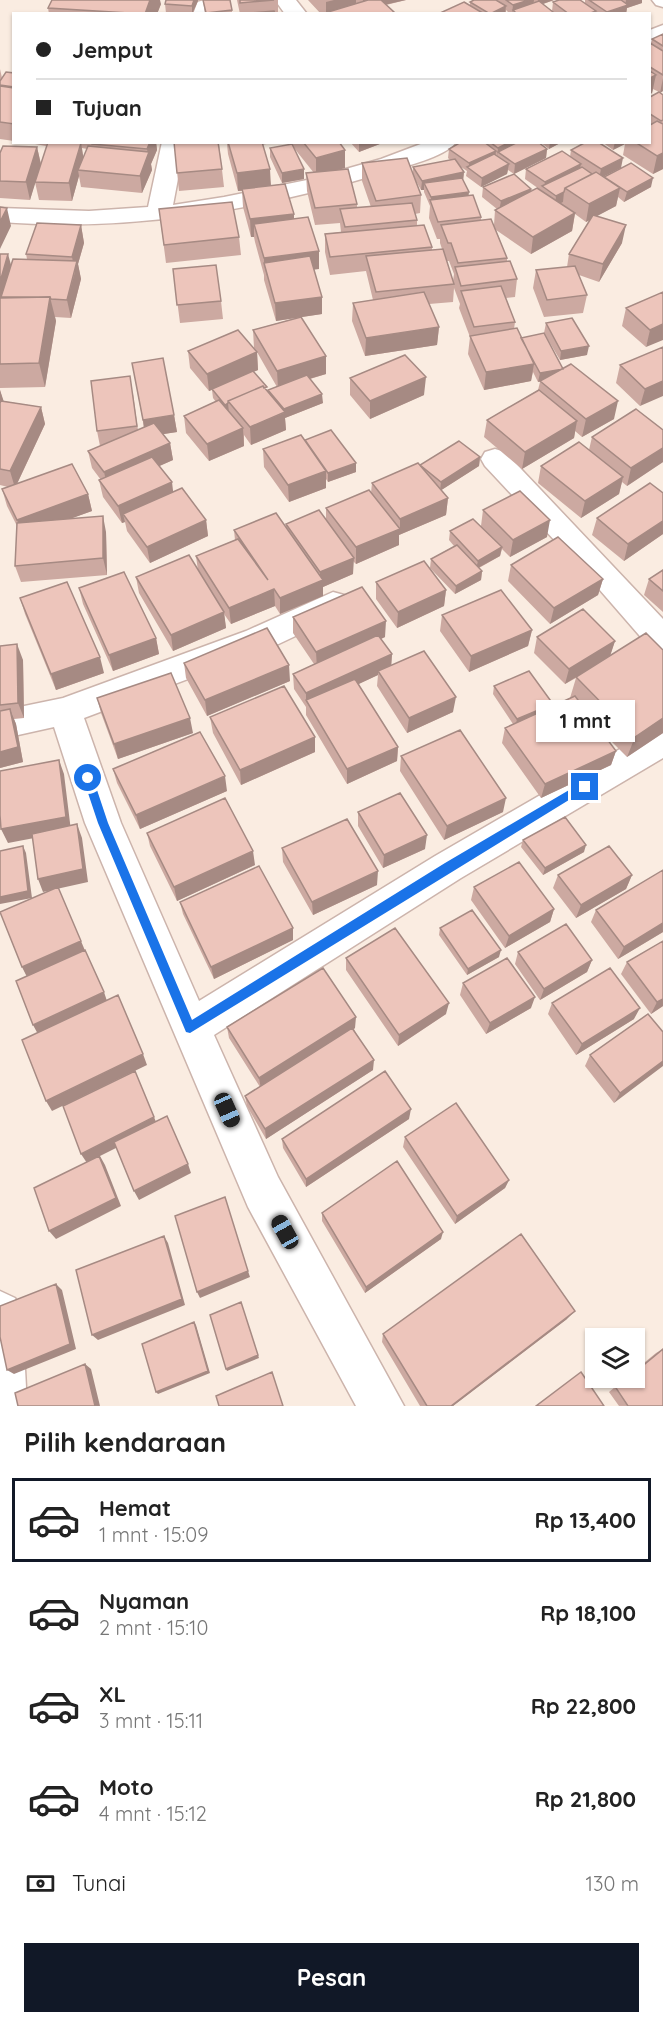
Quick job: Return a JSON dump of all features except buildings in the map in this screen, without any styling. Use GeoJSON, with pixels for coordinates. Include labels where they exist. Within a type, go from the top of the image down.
{"type":"FeatureCollection","features":[{"type":"Feature","properties":{"kind":"street"},"geometry":{"type":"LineString","coordinates":[[285,0],[295,12]]}},
{"type":"Feature","properties":{"kind":"street"},"geometry":{"type":"LineString","coordinates":[[159,213],[174,144]]}},
{"type":"Feature","properties":{"kind":"street"},"geometry":{"type":"LineString","coordinates":[[0,215],[76,219],[124,218],[159,213],[315,186],[418,148],[436,144]]}},
{"type":"Feature","properties":{"kind":"street"},"geometry":{"type":"LineString","coordinates":[[495,459],[597,566],[663,641]]}},
{"type":"Feature","properties":{"kind":"street"},"geometry":{"type":"LineString","coordinates":[[0,725],[65,711],[257,640],[363,590]]}},
{"type":"Feature","properties":{"kind":"street"},"geometry":{"type":"LineString","coordinates":[[65,711],[103,823],[263,1192],[381,1406]]}},
{"type":"Feature","properties":{"kind":"street"},"geometry":{"type":"LineString","coordinates":[[190,1028],[448,867],[663,741]]}},
{"type":"Feature","properties":{"kind":"street"},"geometry":{"type":"LineString","coordinates":[[0,1312],[4,1406]]}},
{"type":"Feature","properties":{"kind":"route"},"geometry":{"type":"LineString","coordinates":[[88,778],[103,823],[190,1028],[448,867],[585,787]]}}]}
